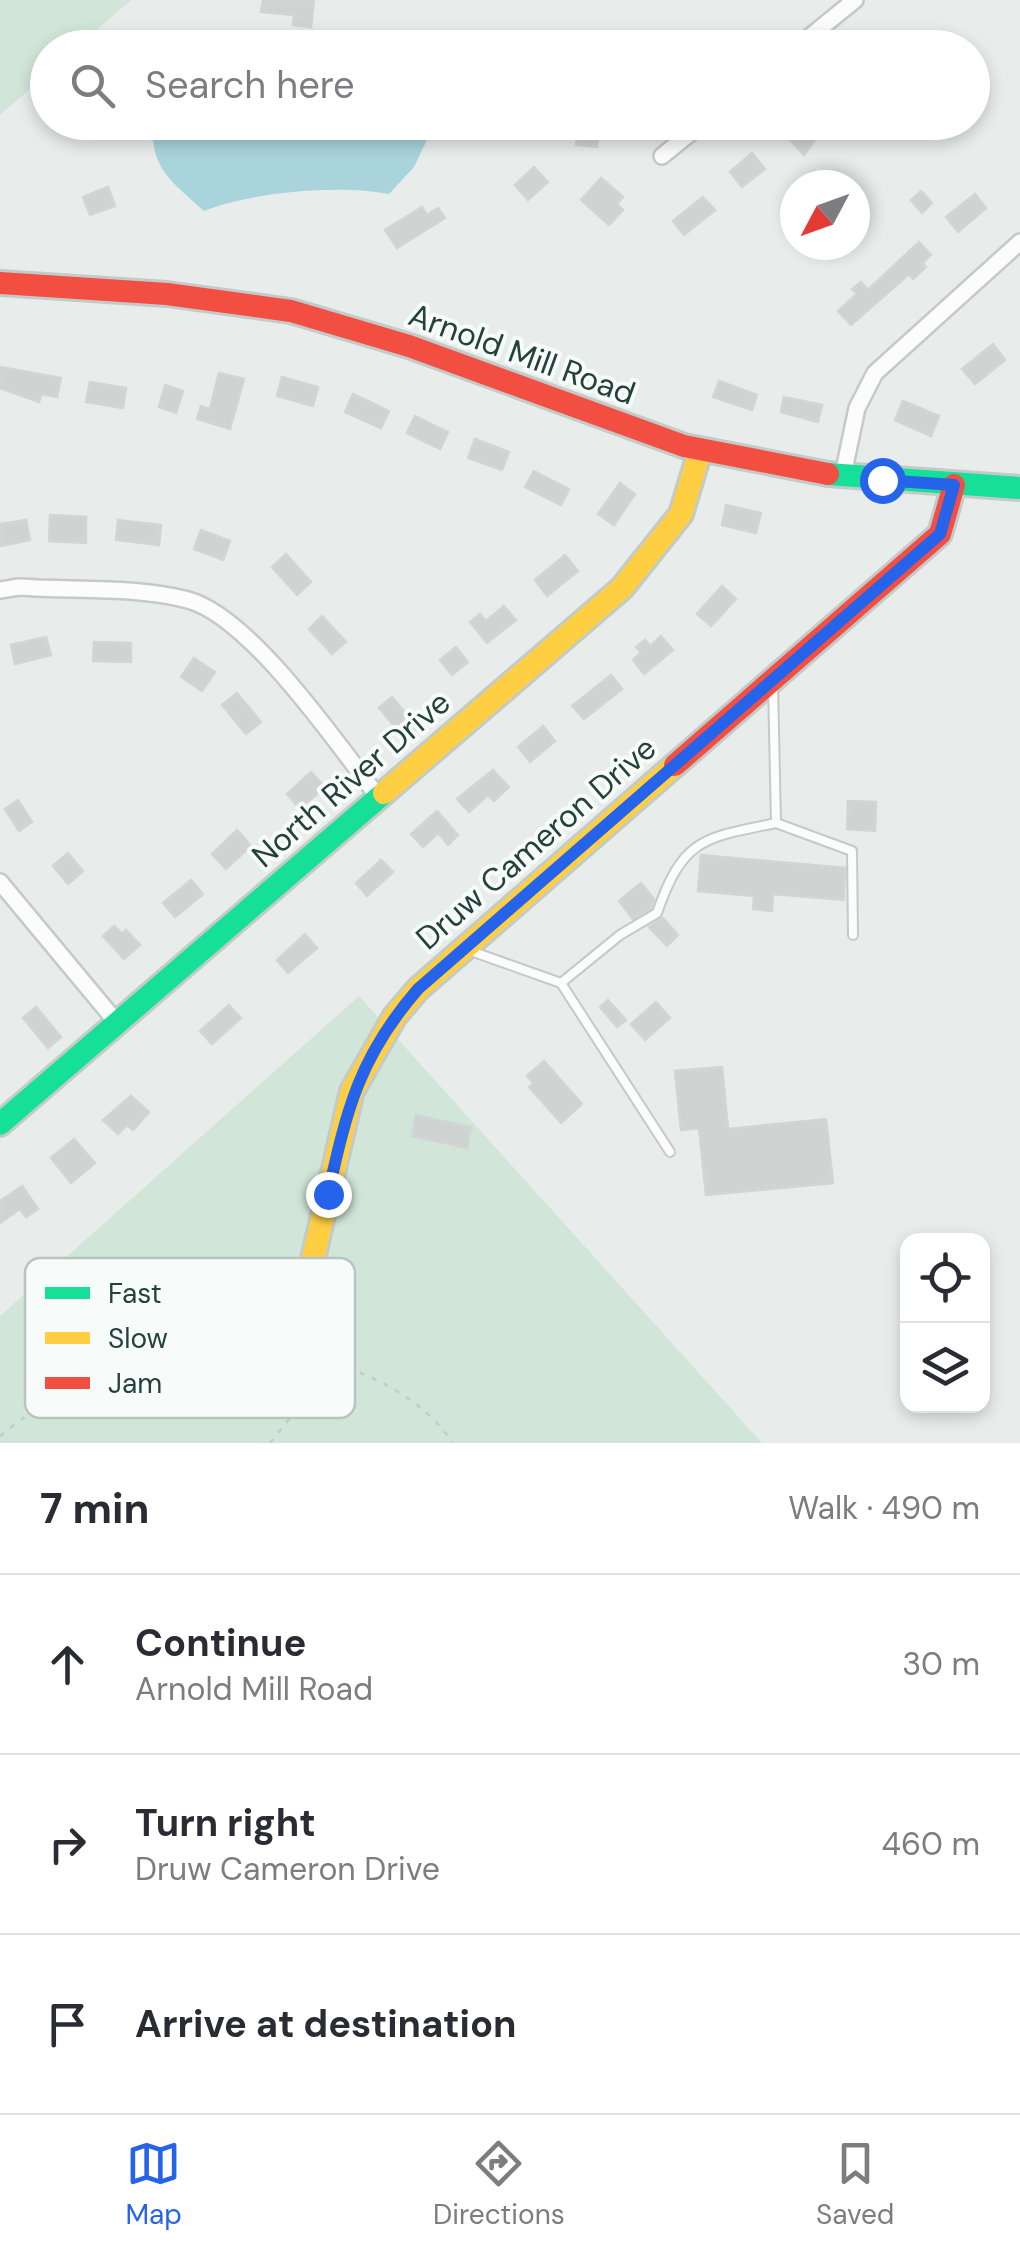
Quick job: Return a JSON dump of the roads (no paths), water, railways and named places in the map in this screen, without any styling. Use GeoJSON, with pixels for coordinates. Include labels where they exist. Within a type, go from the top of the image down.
{"type":"FeatureCollection","features":[{"type":"Feature","properties":{"kind":"street"},"geometry":{"type":"LineString","coordinates":[[818,30],[854,0]]}},
{"type":"Feature","properties":{"kind":"street"},"geometry":{"type":"LineString","coordinates":[[662,156],[682,140]]}},
{"type":"Feature","properties":{"kind":"street"},"geometry":{"type":"LineString","coordinates":[[843,475],[857,408],[874,374],[1020,242]]}},
{"type":"Feature","properties":{"kind":"street","name":"Arnold Mill Road"},"geometry":{"type":"LineString","coordinates":[[0,283],[171,296],[329,320],[453,358],[638,432],[700,450],[843,475],[1020,488]]}},
{"type":"Feature","properties":{"kind":"street","name":"North River Drive"},"geometry":{"type":"LineString","coordinates":[[0,1124],[610,598],[650,558],[681,514],[700,450]]}},
{"type":"Feature","properties":{"kind":"street","name":"Druw Cameron Drive"},"geometry":{"type":"LineString","coordinates":[[315,1258],[352,1091],[394,1016],[464,948],[940,534],[954,485]]}},
{"type":"Feature","properties":{"kind":"street"},"geometry":{"type":"LineString","coordinates":[[0,590],[19,587],[137,594],[188,600],[208,608],[235,625],[258,650],[379,798]]}},
{"type":"Feature","properties":{"kind":"street"},"geometry":{"type":"LineString","coordinates":[[0,882],[118,1024]]}},
{"type":"Feature","properties":{"kind":"lane"},"geometry":{"type":"LineString","coordinates":[[773,680],[776,823]]}},
{"type":"Feature","properties":{"kind":"lane"},"geometry":{"type":"LineString","coordinates":[[561,983],[620,935],[657,913],[672,868],[708,837],[776,823],[852,850],[853,935]]}},
{"type":"Feature","properties":{"kind":"lane"},"geometry":{"type":"LineString","coordinates":[[464,948],[561,983],[670,1152]]}},
{"type":"Feature","properties":{"kind":"water"},"geometry":{"type":"Polygon","coordinates":[[[153,140],[427,140],[414,167],[389,194],[346,190],[296,192],[246,199],[204,211],[173,183],[155,152],[153,140]]]}}]}
